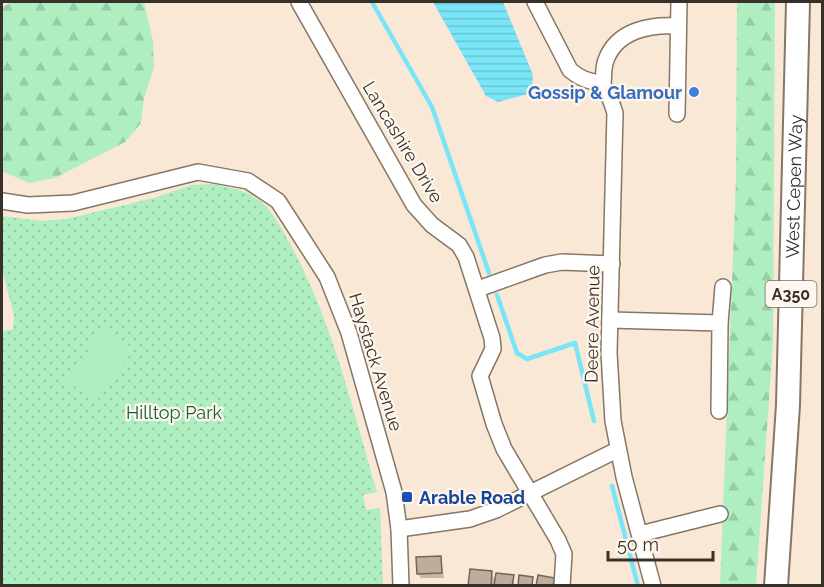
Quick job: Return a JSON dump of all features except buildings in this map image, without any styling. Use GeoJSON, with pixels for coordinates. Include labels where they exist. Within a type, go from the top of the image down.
{"type":"FeatureCollection","features":[{"type":"Feature","properties":{"kind":"highway","name":"West Cepen Way"},"geometry":{"type":"LineString","coordinates":[[776,585],[788,405],[798,2]]}},
{"type":"Feature","properties":{"kind":"street","name":"Lancashire Drive"},"geometry":{"type":"LineString","coordinates":[[299,2],[414,206],[432,225],[459,245],[472,269],[493,350],[481,369],[480,382],[504,449],[564,554],[562,585]]}},
{"type":"Feature","properties":{"kind":"street"},"geometry":{"type":"LineString","coordinates":[[535,2],[570,70],[580,78],[603,84],[605,61],[614,46],[649,25],[678,26]]}},
{"type":"Feature","properties":{"kind":"street"},"geometry":{"type":"LineString","coordinates":[[677,114],[679,2]]}},
{"type":"Feature","properties":{"kind":"street","name":"Deere Avenue"},"geometry":{"type":"LineString","coordinates":[[603,84],[608,90],[616,123],[610,320],[613,421],[617,450],[653,585]]}},
{"type":"Feature","properties":{"kind":"street","name":"Haystack Avenue"},"geometry":{"type":"LineString","coordinates":[[2,201],[28,205],[73,203],[198,172],[248,181],[278,201],[303,236],[339,302],[385,456],[399,529],[401,585]]}},
{"type":"Feature","properties":{"kind":"street"},"geometry":{"type":"LineString","coordinates":[[478,289],[545,265],[562,262],[612,264]]}},
{"type":"Feature","properties":{"kind":"street"},"geometry":{"type":"LineString","coordinates":[[719,411],[720,323],[723,287]]}},
{"type":"Feature","properties":{"kind":"street"},"geometry":{"type":"LineString","coordinates":[[610,320],[720,323]]}},
{"type":"Feature","properties":{"kind":"street"},"geometry":{"type":"LineString","coordinates":[[399,529],[470,519],[496,510],[617,450]]}},
{"type":"Feature","properties":{"kind":"street"},"geometry":{"type":"LineString","coordinates":[[640,534],[720,514]]}},
{"type":"Feature","properties":{"kind":"green space"},"geometry":{"type":"Polygon","coordinates":[[[13,2],[144,2],[153,41],[154,68],[144,98],[141,123],[125,142],[55,178],[29,183],[2,171],[2,7],[13,2]]]}},
{"type":"Feature","properties":{"kind":"green space"},"geometry":{"type":"Polygon","coordinates":[[[737,2],[775,2],[773,342],[756,585],[720,586],[736,180],[737,2]]]}},
{"type":"Feature","properties":{"kind":"green space","name":"Hilltop Park"},"geometry":{"type":"Polygon","coordinates":[[[212,184],[246,192],[266,207],[289,242],[317,302],[340,364],[377,492],[363,495],[366,510],[380,508],[383,585],[2,585],[2,332],[13,329],[14,315],[2,270],[2,216],[42,221],[66,219],[154,198],[191,185],[212,184]]]}},
{"type":"Feature","properties":{"kind":"green space"},"geometry":{"type":"Polygon","coordinates":[[[104,328],[134,349],[97,401],[67,381],[104,328]]]}},
{"type":"Feature","properties":{"kind":"water"},"geometry":{"type":"Polygon","coordinates":[[[433,2],[503,2],[533,75],[532,88],[528,94],[498,102],[486,96],[433,2]]]}},
{"type":"Feature","properties":{"kind":"waterway"},"geometry":{"type":"LineString","coordinates":[[372,2],[432,107],[489,273]]}},
{"type":"Feature","properties":{"kind":"waterway"},"geometry":{"type":"LineString","coordinates":[[497,295],[517,353],[527,359],[575,343],[594,421]]}},
{"type":"Feature","properties":{"kind":"waterway"},"geometry":{"type":"LineString","coordinates":[[612,486],[638,586]]}},
{"type":"Feature","properties":{"kind":"place","name":"Gossip & Glamour"},"geometry":{"type":"Point","coordinates":[694,92]}},
{"type":"Feature","properties":{"kind":"place","name":"Arable Road"},"geometry":{"type":"Point","coordinates":[407,497]}}]}
